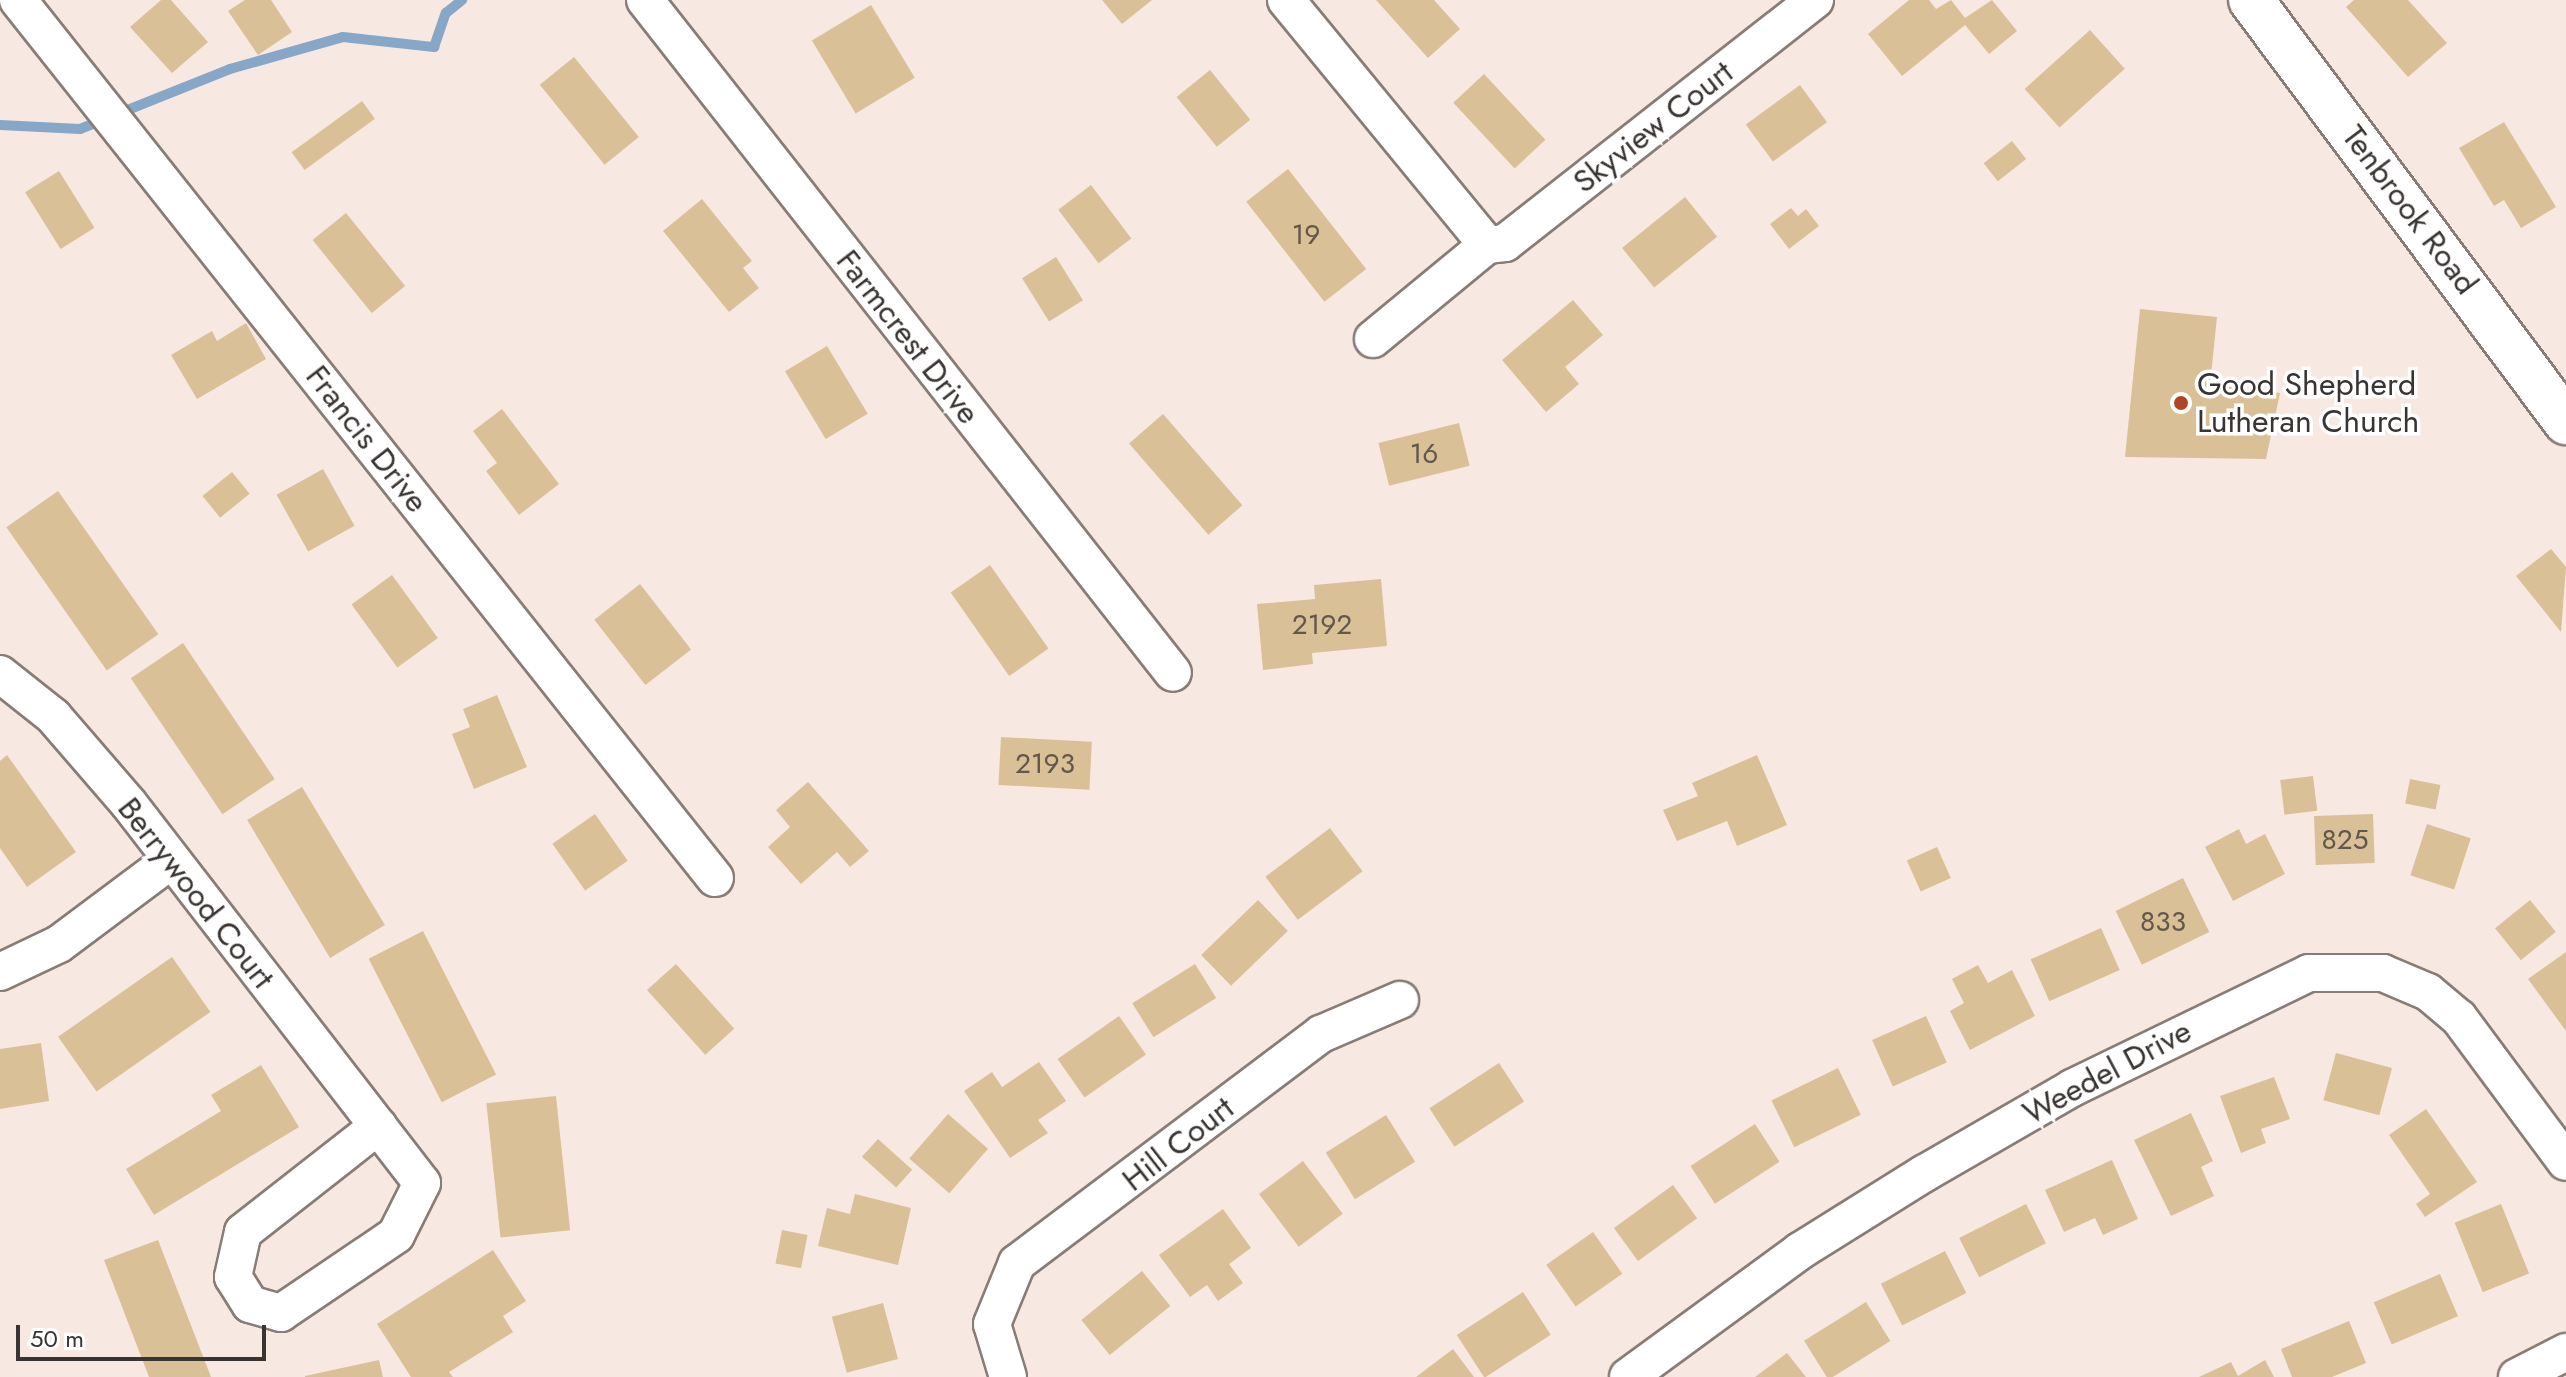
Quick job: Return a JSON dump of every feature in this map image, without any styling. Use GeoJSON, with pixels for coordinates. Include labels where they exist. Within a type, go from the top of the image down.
{"type":"FeatureCollection","features":[{"type":"Feature","properties":{"kind":"street","name":"Francis Drive"},"geometry":{"type":"LineString","coordinates":[[18,0],[715,878]]}},
{"type":"Feature","properties":{"kind":"street","name":"Farmcrest Drive"},"geometry":{"type":"LineString","coordinates":[[645,0],[1173,673]]}},
{"type":"Feature","properties":{"kind":"street"},"geometry":{"type":"LineString","coordinates":[[1286,0],[1487,245]]}},
{"type":"Feature","properties":{"kind":"street","name":"Skyview Court"},"geometry":{"type":"LineString","coordinates":[[1373,339],[1487,245],[1505,243],[1815,0]]}},
{"type":"Feature","properties":{"kind":"street","name":"Tenbrook Road"},"geometry":{"type":"LineString","coordinates":[[2251,0],[2566,422]]}},
{"type":"Feature","properties":{"kind":"street","name":"Berrywood Court"},"geometry":{"type":"LineString","coordinates":[[0,674],[53,716],[170,861],[378,1126],[422,1183],[396,1235],[281,1313],[250,1304],[233,1277],[243,1232],[378,1126]]}},
{"type":"Feature","properties":{"kind":"street"},"geometry":{"type":"LineString","coordinates":[[0,972],[59,944],[170,861]]}},
{"type":"Feature","properties":{"kind":"street","name":"Weedel Drive"},"geometry":{"type":"LineString","coordinates":[[1628,1377],[1800,1251],[1925,1173],[2072,1088],[2309,973],[2371,971],[2428,992],[2459,1018],[2566,1162]]}},
{"type":"Feature","properties":{"kind":"street","name":"Hill Court"},"geometry":{"type":"LineString","coordinates":[[1008,1377],[992,1324],[1004,1281],[1035,1247],[1321,1034],[1400,1000]]}},
{"type":"Feature","properties":{"kind":"street"},"geometry":{"type":"LineString","coordinates":[[2517,1377],[2566,1352]]}},
{"type":"Feature","properties":{"kind":"building"},"geometry":{"type":"Polygon","coordinates":[[[161,0],[171,0],[208,42],[172,73],[130,27],[161,0]]]}},
{"type":"Feature","properties":{"kind":"building"},"geometry":{"type":"Polygon","coordinates":[[[245,0],[271,0],[292,32],[258,55],[228,11],[245,0]]]}},
{"type":"Feature","properties":{"kind":"building"},"geometry":{"type":"Polygon","coordinates":[[[1102,0],[1152,0],[1122,24],[1102,0]]]}},
{"type":"Feature","properties":{"kind":"building"},"geometry":{"type":"Polygon","coordinates":[[[1376,0],[1434,0],[1460,29],[1428,58],[1376,0]]]}},
{"type":"Feature","properties":{"kind":"building"},"geometry":{"type":"Polygon","coordinates":[[[1909,0],[1929,0],[1936,9],[1951,0],[1965,18],[1992,0],[2017,31],[1989,54],[1965,25],[1902,76],[1868,34],[1909,0]]]}},
{"type":"Feature","properties":{"kind":"building"},"geometry":{"type":"Polygon","coordinates":[[[2354,0],[2408,0],[2447,43],[2408,77],[2346,7],[2354,0]]]}},
{"type":"Feature","properties":{"kind":"building"},"geometry":{"type":"Polygon","coordinates":[[[871,5],[915,78],[856,113],[812,41],[871,5]]]}},
{"type":"Feature","properties":{"kind":"building"},"geometry":{"type":"Polygon","coordinates":[[[2090,30],[2125,69],[2059,128],[2025,89],[2090,30]]]}},
{"type":"Feature","properties":{"kind":"building"},"geometry":{"type":"Polygon","coordinates":[[[574,57],[639,137],[605,165],[540,85],[574,57]]]}},
{"type":"Feature","properties":{"kind":"building"},"geometry":{"type":"Polygon","coordinates":[[[1210,70],[1250,120],[1217,147],[1177,97],[1210,70]]]}},
{"type":"Feature","properties":{"kind":"building"},"geometry":{"type":"Polygon","coordinates":[[[1484,74],[1545,140],[1515,168],[1453,103],[1484,74]]]}},
{"type":"Feature","properties":{"kind":"building"},"geometry":{"type":"Polygon","coordinates":[[[1800,85],[1827,122],[1773,162],[1746,124],[1800,85]]]}},
{"type":"Feature","properties":{"kind":"building"},"geometry":{"type":"Polygon","coordinates":[[[362,101],[375,119],[305,170],[292,152],[362,101]]]}},
{"type":"Feature","properties":{"kind":"building"},"geometry":{"type":"Polygon","coordinates":[[[2504,122],[2556,207],[2521,228],[2504,200],[2494,206],[2459,148],[2504,122]]]}},
{"type":"Feature","properties":{"kind":"building"},"geometry":{"type":"Polygon","coordinates":[[[2012,141],[2026,159],[1998,181],[1984,163],[2012,141]]]}},
{"type":"Feature","properties":{"kind":"building"},"geometry":{"type":"Polygon","coordinates":[[[1288,169],[1366,269],[1324,302],[1246,202],[1288,169]]]}},
{"type":"Feature","properties":{"kind":"building"},"geometry":{"type":"Polygon","coordinates":[[[59,171],[95,228],[61,249],[25,192],[59,171]]]}},
{"type":"Feature","properties":{"kind":"building"},"geometry":{"type":"Polygon","coordinates":[[[1091,185],[1131,239],[1099,263],[1058,210],[1091,185]]]}},
{"type":"Feature","properties":{"kind":"building"},"geometry":{"type":"Polygon","coordinates":[[[1685,197],[1717,237],[1654,288],[1622,248],[1685,197]]]}},
{"type":"Feature","properties":{"kind":"building"},"geometry":{"type":"Polygon","coordinates":[[[702,199],[752,261],[743,268],[759,288],[729,312],[663,231],[702,199]]]}},
{"type":"Feature","properties":{"kind":"building"},"geometry":{"type":"Polygon","coordinates":[[[1791,208],[1798,216],[1806,209],[1819,226],[1789,249],[1770,224],[1791,208]]]}},
{"type":"Feature","properties":{"kind":"building"},"geometry":{"type":"Polygon","coordinates":[[[346,213],[405,286],[372,313],[313,240],[346,213]]]}},
{"type":"Feature","properties":{"kind":"building"},"geometry":{"type":"Polygon","coordinates":[[[1056,257],[1083,300],[1049,321],[1022,278],[1056,257]]]}},
{"type":"Feature","properties":{"kind":"building"},"geometry":{"type":"Polygon","coordinates":[[[1573,300],[1603,335],[1565,367],[1579,384],[1546,412],[1502,360],[1573,300]]]}},
{"type":"Feature","properties":{"kind":"building"},"geometry":{"type":"Polygon","coordinates":[[[2140,309],[2217,317],[2210,385],[2280,393],[2266,459],[2125,457],[2140,309]]]}},
{"type":"Feature","properties":{"kind":"building"},"geometry":{"type":"Polygon","coordinates":[[[246,323],[266,359],[197,399],[171,355],[212,331],[217,341],[246,323]]]}},
{"type":"Feature","properties":{"kind":"building"},"geometry":{"type":"Polygon","coordinates":[[[827,346],[868,414],[826,439],[785,371],[827,346]]]}},
{"type":"Feature","properties":{"kind":"building"},"geometry":{"type":"Polygon","coordinates":[[[502,409],[559,484],[519,515],[486,471],[497,463],[473,431],[502,409]]]}},
{"type":"Feature","properties":{"kind":"building"},"geometry":{"type":"Polygon","coordinates":[[[1163,414],[1242,505],[1208,535],[1129,444],[1163,414]]]}},
{"type":"Feature","properties":{"kind":"building"},"geometry":{"type":"Polygon","coordinates":[[[1459,423],[1470,466],[1389,486],[1378,443],[1459,423]]]}},
{"type":"Feature","properties":{"kind":"building"},"geometry":{"type":"Polygon","coordinates":[[[323,469],[355,526],[308,552],[277,495],[323,469]]]}},
{"type":"Feature","properties":{"kind":"building"},"geometry":{"type":"Polygon","coordinates":[[[232,472],[250,494],[220,518],[202,496],[232,472]]]}},
{"type":"Feature","properties":{"kind":"building"},"geometry":{"type":"Polygon","coordinates":[[[58,491],[158,634],[107,670],[6,527],[58,491]]]}},
{"type":"Feature","properties":{"kind":"building"},"geometry":{"type":"Polygon","coordinates":[[[2551,549],[2566,567],[2561,632],[2516,576],[2551,549]]]}},
{"type":"Feature","properties":{"kind":"building"},"geometry":{"type":"Polygon","coordinates":[[[990,565],[1049,649],[1009,676],[951,593],[990,565]]]}},
{"type":"Feature","properties":{"kind":"building"},"geometry":{"type":"Polygon","coordinates":[[[392,575],[438,638],[397,667],[352,604],[392,575]]]}},
{"type":"Feature","properties":{"kind":"building"},"geometry":{"type":"Polygon","coordinates":[[[1381,579],[1387,646],[1312,653],[1313,664],[1263,670],[1257,604],[1315,599],[1314,585],[1381,579]]]}},
{"type":"Feature","properties":{"kind":"building"},"geometry":{"type":"Polygon","coordinates":[[[640,584],[691,649],[645,685],[594,620],[640,584]]]}},
{"type":"Feature","properties":{"kind":"building"},"geometry":{"type":"Polygon","coordinates":[[[183,643],[275,779],[222,814],[131,678],[183,643]]]}},
{"type":"Feature","properties":{"kind":"building"},"geometry":{"type":"Polygon","coordinates":[[[497,695],[527,767],[474,789],[452,734],[470,727],[463,709],[497,695]]]}},
{"type":"Feature","properties":{"kind":"building"},"geometry":{"type":"Polygon","coordinates":[[[1001,737],[1092,742],[1089,790],[998,785],[1001,737]]]}},
{"type":"Feature","properties":{"kind":"building"},"geometry":{"type":"Polygon","coordinates":[[[7,755],[76,852],[27,887],[0,848],[0,761],[7,755]]]}},
{"type":"Feature","properties":{"kind":"building"},"geometry":{"type":"Polygon","coordinates":[[[1757,755],[1787,825],[1737,846],[1727,821],[1677,841],[1663,810],[1698,796],[1692,783],[1757,755]]]}},
{"type":"Feature","properties":{"kind":"building"},"geometry":{"type":"Polygon","coordinates":[[[2313,776],[2317,811],[2285,815],[2280,780],[2313,776]]]}},
{"type":"Feature","properties":{"kind":"building"},"geometry":{"type":"Polygon","coordinates":[[[2410,779],[2440,785],[2436,809],[2405,804],[2410,779]]]}},
{"type":"Feature","properties":{"kind":"building"},"geometry":{"type":"Polygon","coordinates":[[[808,782],[869,851],[850,867],[837,852],[801,884],[768,847],[790,827],[776,810],[808,782]]]}},
{"type":"Feature","properties":{"kind":"building"},"geometry":{"type":"Polygon","coordinates":[[[302,787],[385,925],[330,958],[247,820],[302,787]]]}},
{"type":"Feature","properties":{"kind":"building"},"geometry":{"type":"Polygon","coordinates":[[[595,814],[628,861],[585,891],[552,844],[595,814]]]}},
{"type":"Feature","properties":{"kind":"building"},"geometry":{"type":"Polygon","coordinates":[[[2373,814],[2375,863],[2316,865],[2314,816],[2373,814]]]}},
{"type":"Feature","properties":{"kind":"building"},"geometry":{"type":"Polygon","coordinates":[[[2427,824],[2471,838],[2454,890],[2410,875],[2427,824]]]}},
{"type":"Feature","properties":{"kind":"building"},"geometry":{"type":"Polygon","coordinates":[[[1330,828],[1362,871],[1298,920],[1265,877],[1330,828]]]}},
{"type":"Feature","properties":{"kind":"building"},"geometry":{"type":"Polygon","coordinates":[[[2239,829],[2246,844],[2265,834],[2285,874],[2233,901],[2205,847],[2239,829]]]}},
{"type":"Feature","properties":{"kind":"building"},"geometry":{"type":"Polygon","coordinates":[[[1937,847],[1951,878],[1921,891],[1907,860],[1937,847]]]}},
{"type":"Feature","properties":{"kind":"building"},"geometry":{"type":"Polygon","coordinates":[[[2183,878],[2209,932],[2142,965],[2116,911],[2183,878]]]}},
{"type":"Feature","properties":{"kind":"building"},"geometry":{"type":"Polygon","coordinates":[[[1258,900],[1288,931],[1231,986],[1201,955],[1258,900]]]}},
{"type":"Feature","properties":{"kind":"building"},"geometry":{"type":"Polygon","coordinates":[[[2530,900],[2556,932],[2521,960],[2495,928],[2530,900]]]}},
{"type":"Feature","properties":{"kind":"building"},"geometry":{"type":"Polygon","coordinates":[[[2101,928],[2120,970],[2049,1001],[2031,959],[2101,928]]]}},
{"type":"Feature","properties":{"kind":"building"},"geometry":{"type":"Polygon","coordinates":[[[423,931],[496,1074],[442,1102],[369,959],[423,931]]]}},
{"type":"Feature","properties":{"kind":"building"},"geometry":{"type":"Polygon","coordinates":[[[2566,952],[2566,1031],[2528,979],[2566,952]]]}},
{"type":"Feature","properties":{"kind":"building"},"geometry":{"type":"Polygon","coordinates":[[[172,957],[210,1012],[97,1092],[58,1037],[172,957]]]}},
{"type":"Feature","properties":{"kind":"building"},"geometry":{"type":"Polygon","coordinates":[[[676,964],[734,1029],[705,1055],[647,990],[676,964]]]}},
{"type":"Feature","properties":{"kind":"building"},"geometry":{"type":"Polygon","coordinates":[[[1195,964],[1216,998],[1153,1037],[1132,1003],[1195,964]]]}},
{"type":"Feature","properties":{"kind":"building"},"geometry":{"type":"Polygon","coordinates":[[[1978,965],[1988,983],[2012,970],[2035,1016],[1970,1050],[1950,1011],[1964,1003],[1952,979],[1978,965]]]}},
{"type":"Feature","properties":{"kind":"building"},"geometry":{"type":"Polygon","coordinates":[[[1119,1016],[1146,1055],[1085,1098],[1058,1059],[1119,1016]]]}},
{"type":"Feature","properties":{"kind":"building"},"geometry":{"type":"Polygon","coordinates":[[[1926,1016],[1947,1063],[1893,1087],[1872,1040],[1926,1016]]]}},
{"type":"Feature","properties":{"kind":"building"},"geometry":{"type":"Polygon","coordinates":[[[41,1043],[49,1101],[0,1109],[0,1049],[41,1043]]]}},
{"type":"Feature","properties":{"kind":"building"},"geometry":{"type":"Polygon","coordinates":[[[2336,1053],[2392,1068],[2379,1115],[2323,1100],[2336,1053]]]}},
{"type":"Feature","properties":{"kind":"building"},"geometry":{"type":"Polygon","coordinates":[[[1039,1062],[1066,1101],[1038,1120],[1048,1133],[1010,1158],[964,1091],[992,1072],[1002,1087],[1039,1062]]]}},
{"type":"Feature","properties":{"kind":"building"},"geometry":{"type":"Polygon","coordinates":[[[1499,1063],[1524,1102],[1454,1147],[1429,1108],[1499,1063]]]}},
{"type":"Feature","properties":{"kind":"building"},"geometry":{"type":"Polygon","coordinates":[[[261,1065],[299,1127],[154,1215],[126,1169],[221,1111],[211,1095],[261,1065]]]}},
{"type":"Feature","properties":{"kind":"building"},"geometry":{"type":"Polygon","coordinates":[[[1838,1068],[1861,1115],[1794,1147],[1771,1100],[1838,1068]]]}},
{"type":"Feature","properties":{"kind":"building"},"geometry":{"type":"Polygon","coordinates":[[[2274,1077],[2290,1119],[2261,1129],[2266,1143],[2241,1153],[2220,1096],[2274,1077]]]}},
{"type":"Feature","properties":{"kind":"building"},"geometry":{"type":"Polygon","coordinates":[[[556,1096],[570,1230],[500,1238],[486,1103],[556,1096]]]}},
{"type":"Feature","properties":{"kind":"building"},"geometry":{"type":"Polygon","coordinates":[[[2426,1109],[2477,1182],[2425,1217],[2416,1204],[2430,1194],[2389,1135],[2426,1109]]]}},
{"type":"Feature","properties":{"kind":"building"},"geometry":{"type":"Polygon","coordinates":[[[2191,1113],[2213,1161],[2201,1167],[2214,1196],[2171,1216],[2134,1140],[2191,1113]]]}},
{"type":"Feature","properties":{"kind":"building"},"geometry":{"type":"Polygon","coordinates":[[[948,1114],[988,1149],[949,1193],[909,1159],[948,1114]]]}},
{"type":"Feature","properties":{"kind":"building"},"geometry":{"type":"Polygon","coordinates":[[[1386,1115],[1415,1162],[1355,1199],[1326,1153],[1386,1115]]]}},
{"type":"Feature","properties":{"kind":"building"},"geometry":{"type":"Polygon","coordinates":[[[1755,1124],[1780,1162],[1715,1204],[1690,1166],[1755,1124]]]}},
{"type":"Feature","properties":{"kind":"building"},"geometry":{"type":"Polygon","coordinates":[[[878,1139],[912,1170],[896,1188],[862,1157],[878,1139]]]}},
{"type":"Feature","properties":{"kind":"building"},"geometry":{"type":"Polygon","coordinates":[[[2112,1160],[2138,1219],[2103,1235],[2095,1218],[2064,1232],[2045,1190],[2112,1160]]]}},
{"type":"Feature","properties":{"kind":"building"},"geometry":{"type":"Polygon","coordinates":[[[1303,1161],[1343,1214],[1299,1247],[1259,1194],[1303,1161]]]}},
{"type":"Feature","properties":{"kind":"building"},"geometry":{"type":"Polygon","coordinates":[[[1673,1185],[1697,1218],[1638,1261],[1614,1228],[1673,1185]]]}},
{"type":"Feature","properties":{"kind":"building"},"geometry":{"type":"Polygon","coordinates":[[[855,1194],[911,1208],[898,1265],[818,1246],[827,1208],[850,1214],[855,1194]]]}},
{"type":"Feature","properties":{"kind":"building"},"geometry":{"type":"Polygon","coordinates":[[[2026,1204],[2046,1243],[1979,1277],[1959,1238],[2026,1204]]]}},
{"type":"Feature","properties":{"kind":"building"},"geometry":{"type":"Polygon","coordinates":[[[2501,1204],[2529,1274],[2483,1292],[2455,1223],[2501,1204]]]}},
{"type":"Feature","properties":{"kind":"building"},"geometry":{"type":"Polygon","coordinates":[[[1223,1209],[1251,1248],[1229,1264],[1243,1283],[1218,1301],[1207,1285],[1190,1297],[1159,1255],[1223,1209]]]}},
{"type":"Feature","properties":{"kind":"building"},"geometry":{"type":"Polygon","coordinates":[[[782,1230],[808,1235],[801,1268],[776,1263],[782,1230]]]}},
{"type":"Feature","properties":{"kind":"building"},"geometry":{"type":"Polygon","coordinates":[[[1593,1232],[1622,1274],[1576,1306],[1546,1265],[1593,1232]]]}},
{"type":"Feature","properties":{"kind":"building"},"geometry":{"type":"Polygon","coordinates":[[[158,1240],[211,1377],[149,1377],[104,1260],[158,1240]]]}},
{"type":"Feature","properties":{"kind":"building"},"geometry":{"type":"Polygon","coordinates":[[[493,1250],[526,1301],[503,1316],[513,1332],[449,1372],[453,1377],[411,1377],[377,1324],[493,1250]]]}},
{"type":"Feature","properties":{"kind":"building"},"geometry":{"type":"Polygon","coordinates":[[[1945,1251],[1966,1293],[1902,1326],[1881,1284],[1945,1251]]]}},
{"type":"Feature","properties":{"kind":"building"},"geometry":{"type":"Polygon","coordinates":[[[1142,1271],[1170,1306],[1110,1355],[1081,1320],[1142,1271]]]}},
{"type":"Feature","properties":{"kind":"building"},"geometry":{"type":"Polygon","coordinates":[[[2440,1274],[2458,1316],[2392,1344],[2374,1302],[2440,1274]]]}},
{"type":"Feature","properties":{"kind":"building"},"geometry":{"type":"Polygon","coordinates":[[[1523,1292],[1551,1335],[1486,1377],[1457,1335],[1523,1292]]]}},
{"type":"Feature","properties":{"kind":"building"},"geometry":{"type":"Polygon","coordinates":[[[1866,1302],[1890,1341],[1833,1377],[1827,1377],[1804,1341],[1866,1302]]]}},
{"type":"Feature","properties":{"kind":"building"},"geometry":{"type":"Polygon","coordinates":[[[883,1303],[898,1359],[847,1373],[832,1317],[883,1303]]]}},
{"type":"Feature","properties":{"kind":"building"},"geometry":{"type":"Polygon","coordinates":[[[2349,1321],[2366,1363],[2332,1377],[2292,1377],[2281,1349],[2349,1321]]]}},
{"type":"Feature","properties":{"kind":"building"},"geometry":{"type":"Polygon","coordinates":[[[1453,1349],[1474,1377],[1416,1377],[1453,1349]]]}},
{"type":"Feature","properties":{"kind":"building"},"geometry":{"type":"Polygon","coordinates":[[[1787,1353],[1806,1377],[1755,1377],[1787,1353]]]}},
{"type":"Feature","properties":{"kind":"building"},"geometry":{"type":"Polygon","coordinates":[[[379,1360],[383,1377],[305,1377],[305,1376],[379,1360]]]}},
{"type":"Feature","properties":{"kind":"building"},"geometry":{"type":"Polygon","coordinates":[[[2265,1360],[2274,1377],[2199,1377],[2231,1362],[2238,1376],[2265,1360]]]}},
{"type":"Feature","properties":{"kind":"waterway"},"geometry":{"type":"LineString","coordinates":[[0,125],[80,129],[230,69],[343,37],[434,47],[446,13],[462,0]]}},
{"type":"Feature","properties":{"kind":"place","name":"Good Shepherd Lutheran Church"},"geometry":{"type":"Point","coordinates":[2181,403]}}]}
